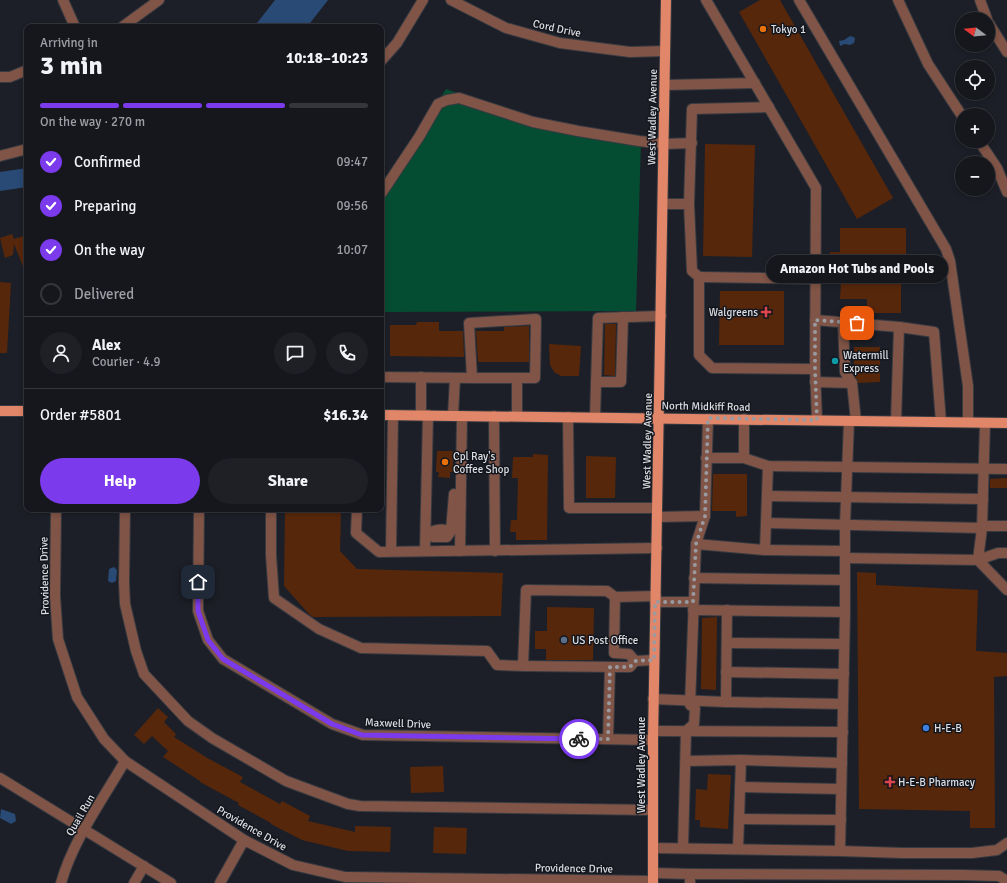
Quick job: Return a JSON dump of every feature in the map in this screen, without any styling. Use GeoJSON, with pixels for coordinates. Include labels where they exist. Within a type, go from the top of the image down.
{"type":"FeatureCollection","features":[{"type":"Feature","properties":{"kind":"main road","name":"West Wadley Avenue"},"geometry":{"type":"LineString","coordinates":[[653,879],[654,660],[666,0]]}},
{"type":"Feature","properties":{"kind":"main road"},"geometry":{"type":"LineString","coordinates":[[0,411],[24,411]]}},
{"type":"Feature","properties":{"kind":"main road","name":"North Midkiff Road"},"geometry":{"type":"LineString","coordinates":[[384,415],[1007,423]]}},
{"type":"Feature","properties":{"kind":"street"},"geometry":{"type":"LineString","coordinates":[[63,0],[74,24]]}},
{"type":"Feature","properties":{"kind":"street"},"geometry":{"type":"LineString","coordinates":[[126,24],[159,0]]}},
{"type":"Feature","properties":{"kind":"street"},"geometry":{"type":"LineString","coordinates":[[384,58],[397,43],[423,0]]}},
{"type":"Feature","properties":{"kind":"street","name":"Cord Drive"},"geometry":{"type":"LineString","coordinates":[[451,0],[506,28],[560,43],[630,52],[665,50]]}},
{"type":"Feature","properties":{"kind":"street"},"geometry":{"type":"LineString","coordinates":[[706,0],[816,188],[815,382],[817,420]]}},
{"type":"Feature","properties":{"kind":"street"},"geometry":{"type":"LineString","coordinates":[[799,0],[946,249],[950,261],[968,386],[968,422]]}},
{"type":"Feature","properties":{"kind":"street"},"geometry":{"type":"LineString","coordinates":[[898,0],[928,64],[957,108]]}},
{"type":"Feature","properties":{"kind":"street"},"geometry":{"type":"LineString","coordinates":[[980,0],[984,12]]}},
{"type":"Feature","properties":{"kind":"street"},"geometry":{"type":"LineString","coordinates":[[995,33],[1007,52]]}},
{"type":"Feature","properties":{"kind":"street"},"geometry":{"type":"LineString","coordinates":[[0,77],[10,77],[24,71]]}},
{"type":"Feature","properties":{"kind":"street"},"geometry":{"type":"LineString","coordinates":[[665,85],[755,83]]}},
{"type":"Feature","properties":{"kind":"street"},"geometry":{"type":"LineString","coordinates":[[384,190],[419,137],[438,104],[447,100],[459,98],[533,122],[639,141],[664,144],[692,143]]}},
{"type":"Feature","properties":{"kind":"street"},"geometry":{"type":"LineString","coordinates":[[769,107],[692,108],[689,204],[692,271],[699,277],[816,278]]}},
{"type":"Feature","properties":{"kind":"street"},"geometry":{"type":"LineString","coordinates":[[984,148],[997,168],[1007,192]]}},
{"type":"Feature","properties":{"kind":"street"},"geometry":{"type":"LineString","coordinates":[[0,156],[24,150]]}},
{"type":"Feature","properties":{"kind":"street"},"geometry":{"type":"LineString","coordinates":[[663,204],[689,204]]}},
{"type":"Feature","properties":{"kind":"street"},"geometry":{"type":"LineString","coordinates":[[699,277],[699,355],[712,368],[815,369]]}},
{"type":"Feature","properties":{"kind":"street"},"geometry":{"type":"LineString","coordinates":[[595,417],[598,318],[661,316]]}},
{"type":"Feature","properties":{"kind":"street"},"geometry":{"type":"LineString","coordinates":[[596,382],[620,382],[623,317]]}},
{"type":"Feature","properties":{"kind":"street"},"geometry":{"type":"LineString","coordinates":[[384,376],[455,378],[472,378],[535,378],[536,319],[469,323],[472,378]]}},
{"type":"Feature","properties":{"kind":"street"},"geometry":{"type":"LineString","coordinates":[[815,320],[899,327],[934,332],[941,422]]}},
{"type":"Feature","properties":{"kind":"street"},"geometry":{"type":"LineString","coordinates":[[840,851],[845,554],[848,467],[852,421],[852,383],[845,372],[843,322]]}},
{"type":"Feature","properties":{"kind":"street"},"geometry":{"type":"LineString","coordinates":[[896,421],[899,327]]}},
{"type":"Feature","properties":{"kind":"street"},"geometry":{"type":"LineString","coordinates":[[421,377],[424,415],[427,533],[425,551]]}},
{"type":"Feature","properties":{"kind":"street"},"geometry":{"type":"LineString","coordinates":[[455,378],[457,416],[461,448],[460,551]]}},
{"type":"Feature","properties":{"kind":"street"},"geometry":{"type":"LineString","coordinates":[[517,378],[517,416]]}},
{"type":"Feature","properties":{"kind":"street"},"geometry":{"type":"LineString","coordinates":[[815,382],[852,383]]}},
{"type":"Feature","properties":{"kind":"street"},"geometry":{"type":"LineString","coordinates":[[391,551],[393,415]]}},
{"type":"Feature","properties":{"kind":"street"},"geometry":{"type":"LineString","coordinates":[[494,416],[495,551]]}},
{"type":"Feature","properties":{"kind":"street"},"geometry":{"type":"LineString","coordinates":[[568,417],[569,508],[705,516]]}},
{"type":"Feature","properties":{"kind":"street"},"geometry":{"type":"LineString","coordinates":[[683,848],[686,731],[694,724],[695,708],[690,705],[694,578],[696,544],[705,516],[708,418]]}},
{"type":"Feature","properties":{"kind":"street"},"geometry":{"type":"LineString","coordinates":[[744,419],[744,458]]}},
{"type":"Feature","properties":{"kind":"street"},"geometry":{"type":"LineString","coordinates":[[978,560],[982,527],[985,423]]}},
{"type":"Feature","properties":{"kind":"street"},"geometry":{"type":"LineString","coordinates":[[427,533],[439,529],[451,531],[457,453],[461,448]]}},
{"type":"Feature","properties":{"kind":"street"},"geometry":{"type":"LineString","coordinates":[[706,458],[744,458],[768,466],[1007,469]]}},
{"type":"Feature","properties":{"kind":"street"},"geometry":{"type":"LineString","coordinates":[[765,550],[768,466]]}},
{"type":"Feature","properties":{"kind":"street"},"geometry":{"type":"LineString","coordinates":[[767,496],[983,499]]}},
{"type":"Feature","properties":{"kind":"street","name":"Providence Drive"},"geometry":{"type":"LineString","coordinates":[[56,512],[55,596],[58,639],[77,697],[104,739],[125,761],[244,840],[292,865],[344,877],[653,879],[963,875],[999,876],[1007,881]]}},
{"type":"Feature","properties":{"kind":"street"},"geometry":{"type":"LineString","coordinates":[[125,512],[125,604],[136,651],[144,674],[188,721],[198,729],[286,781],[348,804],[360,806],[653,810]]}},
{"type":"Feature","properties":{"kind":"street","name":"Maxwell Drive"},"geometry":{"type":"LineString","coordinates":[[199,512],[198,611],[208,640],[223,659],[332,724],[362,735],[608,739],[686,731],[843,732]]}},
{"type":"Feature","properties":{"kind":"street"},"geometry":{"type":"LineString","coordinates":[[271,512],[274,598],[319,629],[361,648],[487,651],[498,665],[630,667],[635,661],[654,660]]}},
{"type":"Feature","properties":{"kind":"street"},"geometry":{"type":"LineString","coordinates":[[357,512],[356,533],[379,552],[657,548]]}},
{"type":"Feature","properties":{"kind":"street"},"geometry":{"type":"LineString","coordinates":[[766,523],[982,527],[1007,526]]}},
{"type":"Feature","properties":{"kind":"street"},"geometry":{"type":"LineString","coordinates":[[696,544],[765,550],[978,560],[998,553],[1007,553]]}},
{"type":"Feature","properties":{"kind":"street"},"geometry":{"type":"LineString","coordinates":[[978,560],[1007,590]]}},
{"type":"Feature","properties":{"kind":"street"},"geometry":{"type":"LineString","coordinates":[[694,578],[845,580]]}},
{"type":"Feature","properties":{"kind":"street"},"geometry":{"type":"LineString","coordinates":[[523,666],[526,590],[607,592],[615,597],[656,599],[693,606],[727,610],[845,612]]}},
{"type":"Feature","properties":{"kind":"street"},"geometry":{"type":"LineString","coordinates":[[615,597],[614,653],[629,654],[635,661]]}},
{"type":"Feature","properties":{"kind":"street"},"geometry":{"type":"LineString","coordinates":[[726,702],[727,610]]}},
{"type":"Feature","properties":{"kind":"street"},"geometry":{"type":"LineString","coordinates":[[727,643],[844,644]]}},
{"type":"Feature","properties":{"kind":"street"},"geometry":{"type":"LineString","coordinates":[[608,739],[610,667]]}},
{"type":"Feature","properties":{"kind":"street"},"geometry":{"type":"LineString","coordinates":[[726,672],[844,674]]}},
{"type":"Feature","properties":{"kind":"street"},"geometry":{"type":"LineString","coordinates":[[654,699],[843,704]]}},
{"type":"Feature","properties":{"kind":"street"},"geometry":{"type":"LineString","coordinates":[[686,761],[741,760],[842,763]]}},
{"type":"Feature","properties":{"kind":"street"},"geometry":{"type":"LineString","coordinates":[[738,849],[741,760]]}},
{"type":"Feature","properties":{"kind":"street","name":"Quail Run"},"geometry":{"type":"LineString","coordinates":[[62,883],[65,869],[85,829],[125,761]]}},
{"type":"Feature","properties":{"kind":"street"},"geometry":{"type":"LineString","coordinates":[[0,778],[171,883]]}},
{"type":"Feature","properties":{"kind":"street"},"geometry":{"type":"LineString","coordinates":[[740,788],[841,789]]}},
{"type":"Feature","properties":{"kind":"street"},"geometry":{"type":"LineString","coordinates":[[739,819],[841,820]]}},
{"type":"Feature","properties":{"kind":"street"},"geometry":{"type":"LineString","coordinates":[[220,883],[244,840]]}},
{"type":"Feature","properties":{"kind":"street"},"geometry":{"type":"LineString","coordinates":[[653,848],[972,853],[997,850],[1007,843]]}},
{"type":"Feature","properties":{"kind":"street"},"geometry":{"type":"LineString","coordinates":[[134,883],[144,866]]}},
{"type":"Feature","properties":{"kind":"green space"},"geometry":{"type":"Polygon","coordinates":[[[446,89],[537,121],[641,141],[636,311],[384,312],[384,188],[446,89]]]}},
{"type":"Feature","properties":{"kind":"water"},"geometry":{"type":"Polygon","coordinates":[[[275,0],[328,0],[309,24],[256,24],[275,0]]]}},
{"type":"Feature","properties":{"kind":"water"},"geometry":{"type":"Polygon","coordinates":[[[850,36],[854,37],[854,43],[840,46],[839,41],[850,36]]]}},
{"type":"Feature","properties":{"kind":"water"},"geometry":{"type":"Polygon","coordinates":[[[24,168],[24,187],[0,191],[0,172],[24,168]]]}},
{"type":"Feature","properties":{"kind":"water"},"geometry":{"type":"Polygon","coordinates":[[[114,567],[117,570],[116,581],[112,583],[108,581],[109,569],[114,567]]]}},
{"type":"Feature","properties":{"kind":"water"},"geometry":{"type":"Polygon","coordinates":[[[1,809],[15,814],[16,821],[11,824],[0,818],[1,809]]]}},
{"type":"Feature","properties":{"kind":"building"},"geometry":{"type":"Polygon","coordinates":[[[760,0],[780,0],[893,198],[857,219],[739,12],[760,0]]]}},
{"type":"Feature","properties":{"kind":"building"},"geometry":{"type":"Polygon","coordinates":[[[705,144],[755,145],[752,257],[703,256],[705,144]]]}},
{"type":"Feature","properties":{"kind":"building"},"geometry":{"type":"Polygon","coordinates":[[[840,228],[906,228],[906,255],[883,255],[882,280],[901,281],[901,313],[867,313],[867,299],[840,299],[841,282],[830,282],[830,252],[840,252],[840,228]]]}},
{"type":"Feature","properties":{"kind":"building"},"geometry":{"type":"Polygon","coordinates":[[[12,234],[14,239],[24,236],[24,269],[14,244],[13,255],[5,258],[0,238],[12,234]]]}},
{"type":"Feature","properties":{"kind":"building"},"geometry":{"type":"Polygon","coordinates":[[[0,282],[11,283],[7,353],[0,353],[0,282]]]}},
{"type":"Feature","properties":{"kind":"building","name":"Walgreens"},"geometry":{"type":"Polygon","coordinates":[[[720,291],[784,291],[784,345],[719,345],[720,291]]]}},
{"type":"Feature","properties":{"kind":"building"},"geometry":{"type":"Polygon","coordinates":[[[417,322],[439,322],[439,331],[463,331],[464,357],[390,356],[390,325],[416,325],[417,322]]]}},
{"type":"Feature","properties":{"kind":"building"},"geometry":{"type":"Polygon","coordinates":[[[605,324],[616,324],[615,376],[604,375],[605,324]]]}},
{"type":"Feature","properties":{"kind":"building"},"geometry":{"type":"Polygon","coordinates":[[[529,326],[529,362],[478,362],[476,331],[504,331],[504,327],[529,326]]]}},
{"type":"Feature","properties":{"kind":"building"},"geometry":{"type":"Polygon","coordinates":[[[549,344],[581,346],[579,376],[561,376],[554,372],[550,365],[549,344]]]}},
{"type":"Feature","properties":{"kind":"building"},"geometry":{"type":"Polygon","coordinates":[[[854,347],[880,347],[880,382],[858,383],[854,375],[854,347]]]}},
{"type":"Feature","properties":{"kind":"building","name":"Cpl Ray's Coffee Shop"},"geometry":{"type":"Polygon","coordinates":[[[437,451],[453,451],[453,472],[450,472],[450,478],[438,477],[439,472],[436,472],[437,451]]]}},
{"type":"Feature","properties":{"kind":"building"},"geometry":{"type":"Polygon","coordinates":[[[533,454],[548,455],[547,540],[516,540],[516,532],[510,532],[511,520],[517,520],[518,478],[512,478],[513,457],[533,457],[533,454]]]}},
{"type":"Feature","properties":{"kind":"building"},"geometry":{"type":"Polygon","coordinates":[[[586,456],[616,457],[615,498],[586,498],[586,456]]]}},
{"type":"Feature","properties":{"kind":"building"},"geometry":{"type":"Polygon","coordinates":[[[713,474],[747,474],[747,516],[736,517],[736,511],[712,511],[713,474]]]}},
{"type":"Feature","properties":{"kind":"building"},"geometry":{"type":"Polygon","coordinates":[[[1007,478],[1007,488],[990,488],[990,479],[1007,478]]]}},
{"type":"Feature","properties":{"kind":"building"},"geometry":{"type":"Polygon","coordinates":[[[285,512],[341,512],[340,551],[357,569],[503,573],[501,616],[313,617],[284,586],[285,512]]]}},
{"type":"Feature","properties":{"kind":"building","name":"H-E-B"},"geometry":{"type":"Polygon","coordinates":[[[857,572],[876,573],[876,585],[978,590],[976,651],[1007,653],[1007,676],[994,677],[995,828],[970,828],[970,811],[859,809],[857,572]]]}},
{"type":"Feature","properties":{"kind":"building","name":"US Post Office"},"geometry":{"type":"Polygon","coordinates":[[[547,607],[594,608],[593,660],[546,660],[546,649],[535,649],[535,631],[547,631],[547,607]]]}},
{"type":"Feature","properties":{"kind":"building"},"geometry":{"type":"Polygon","coordinates":[[[717,617],[716,690],[701,689],[702,618],[717,617]]]}},
{"type":"Feature","properties":{"kind":"building"},"geometry":{"type":"Polygon","coordinates":[[[158,708],[168,717],[164,722],[176,734],[174,737],[209,759],[243,777],[240,782],[280,804],[282,801],[310,816],[308,821],[355,832],[355,826],[391,827],[390,852],[348,851],[302,840],[271,824],[238,805],[239,803],[200,782],[163,757],[168,751],[152,736],[144,744],[134,735],[158,708]]]}},
{"type":"Feature","properties":{"kind":"building"},"geometry":{"type":"Polygon","coordinates":[[[443,766],[444,792],[411,793],[410,767],[443,766]]]}},
{"type":"Feature","properties":{"kind":"building"},"geometry":{"type":"Polygon","coordinates":[[[708,774],[731,775],[728,829],[700,827],[700,820],[695,820],[696,789],[707,790],[708,774]]]}},
{"type":"Feature","properties":{"kind":"building"},"geometry":{"type":"Polygon","coordinates":[[[434,827],[467,828],[466,854],[433,853],[434,827]]]}},
{"type":"Feature","properties":{"kind":"way so far"},"geometry":{"type":"LineString","coordinates":[[579,739],[608,739],[610,667],[630,667],[635,661],[654,660],[655,602],[693,602],[696,544],[705,516],[708,418],[817,420],[815,320],[857,323]]}},
{"type":"Feature","properties":{"kind":"place","name":"Tokyo 1"},"geometry":{"type":"Point","coordinates":[763,29]}},
{"type":"Feature","properties":{"kind":"place","name":"Walgreens"},"geometry":{"type":"Point","coordinates":[766,312]}},
{"type":"Feature","properties":{"kind":"place","name":"Amazon Hot Tubs and Pools"},"geometry":{"type":"Point","coordinates":[857,323]}},
{"type":"Feature","properties":{"kind":"place","name":"Watermill Express"},"geometry":{"type":"Point","coordinates":[835,361]}},
{"type":"Feature","properties":{"kind":"place","name":"Cpl Ray's Coffee Shop"},"geometry":{"type":"Point","coordinates":[445,462]}},
{"type":"Feature","properties":{"kind":"place","name":"US Post Office"},"geometry":{"type":"Point","coordinates":[564,640]}},
{"type":"Feature","properties":{"kind":"place","name":"H-E-B"},"geometry":{"type":"Point","coordinates":[926,728]}},
{"type":"Feature","properties":{"kind":"place","name":"H-E-B Pharmacy"},"geometry":{"type":"Point","coordinates":[890,782]}},
{"type":"Feature","properties":{"kind":"route"},"geometry":{"type":"LineString","coordinates":[[198,582],[198,611],[208,640],[223,659],[332,724],[362,735],[579,739]]}}]}
